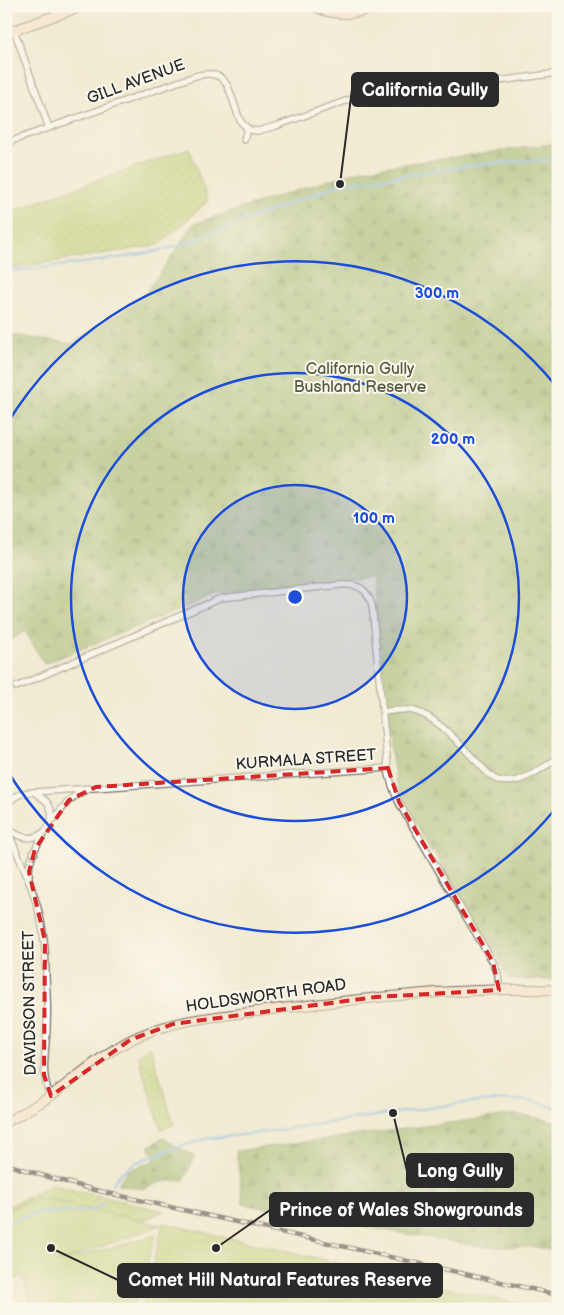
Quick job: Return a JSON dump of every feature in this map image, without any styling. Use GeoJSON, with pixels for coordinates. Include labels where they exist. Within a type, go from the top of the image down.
{"type":"FeatureCollection","features":[{"type":"Feature","properties":{"kind":"main road"},"geometry":{"type":"LineString","coordinates":[[10,32],[83,6]]}},
{"type":"Feature","properties":{"kind":"main road"},"geometry":{"type":"LineString","coordinates":[[313,6],[328,12],[343,14],[364,11],[378,6]]}},
{"type":"Feature","properties":{"kind":"main road","name":"HOLDSWORTH ROAD"},"geometry":{"type":"LineString","coordinates":[[6,1122],[51,1096],[126,1043],[146,1033],[173,1024],[376,997],[435,992],[558,990]]}},
{"type":"Feature","properties":{"kind":"street"},"geometry":{"type":"LineString","coordinates":[[10,32],[49,128]]}},
{"type":"Feature","properties":{"kind":"street","name":"GILL AVENUE"},"geometry":{"type":"LineString","coordinates":[[6,143],[205,73],[212,73],[226,82],[239,118],[247,128]]}},
{"type":"Feature","properties":{"kind":"street"},"geometry":{"type":"LineString","coordinates":[[244,140],[247,128],[254,131],[267,129],[365,94],[468,85],[558,73]]}},
{"type":"Feature","properties":{"kind":"street"},"geometry":{"type":"LineString","coordinates":[[16,687],[221,598],[348,585],[362,588],[372,605],[388,768]]}},
{"type":"Feature","properties":{"kind":"street"},"geometry":{"type":"LineString","coordinates":[[383,712],[414,710],[427,716],[498,780],[512,782],[521,780],[558,758]]}},
{"type":"Feature","properties":{"kind":"street","name":"KURMALA STREET"},"geometry":{"type":"LineString","coordinates":[[6,809],[11,800],[24,793],[388,768],[391,786],[399,802],[493,962],[498,974],[499,990]]}},
{"type":"Feature","properties":{"kind":"street","name":"KURMALA STREET"},"geometry":{"type":"LineString","coordinates":[[45,831],[75,795],[96,787]]}},
{"type":"Feature","properties":{"kind":"street"},"geometry":{"type":"LineString","coordinates":[[34,792],[44,799],[48,805],[51,817],[49,824]]}},
{"type":"Feature","properties":{"kind":"street"},"geometry":{"type":"LineString","coordinates":[[6,827],[20,836],[29,838],[39,836],[45,831]]}},
{"type":"Feature","properties":{"kind":"street","name":"DAVIDSON STREET"},"geometry":{"type":"LineString","coordinates":[[6,827],[29,881],[41,918],[45,941],[47,1022],[44,1075],[46,1088],[51,1096]]}},
{"type":"Feature","properties":{"kind":"street","name":"DAVIDSON STREET"},"geometry":{"type":"LineString","coordinates":[[29,881],[30,861],[45,831]]}},
{"type":"Feature","properties":{"kind":"highlighted area"},"geometry":{"type":"Polygon","coordinates":[[[388,768],[399,802],[493,962],[499,990],[376,997],[173,1024],[130,1040],[51,1096],[44,1075],[45,941],[29,872],[35,849],[69,800],[96,787],[388,768]]]}},
{"type":"Feature","properties":{"kind":"green space","name":"California Gully Bushland Reserve"},"geometry":{"type":"Polygon","coordinates":[[[558,143],[558,980],[509,979],[498,957],[434,851],[431,851],[403,800],[398,787],[390,746],[372,576],[218,594],[44,664],[25,631],[6,643],[6,334],[72,344],[142,298],[193,224],[360,170],[558,143]]]}},
{"type":"Feature","properties":{"kind":"green space"},"geometry":{"type":"Polygon","coordinates":[[[189,148],[208,201],[159,245],[6,269],[6,213],[189,148]]]}},
{"type":"Feature","properties":{"kind":"green space"},"geometry":{"type":"Polygon","coordinates":[[[150,1046],[174,1125],[161,1129],[138,1056],[150,1046]]]}},
{"type":"Feature","properties":{"kind":"green space"},"geometry":{"type":"Polygon","coordinates":[[[516,1114],[558,1122],[558,1252],[535,1247],[484,1247],[243,1204],[236,1151],[516,1114]]]}},
{"type":"Feature","properties":{"kind":"green space"},"geometry":{"type":"Polygon","coordinates":[[[163,1138],[195,1157],[184,1180],[160,1182],[144,1189],[117,1185],[127,1171],[155,1160],[149,1146],[163,1138]]]}},
{"type":"Feature","properties":{"kind":"green space"},"geometry":{"type":"Polygon","coordinates":[[[53,1185],[164,1211],[121,1227],[6,1218],[6,1207],[53,1185]]]}},
{"type":"Feature","properties":{"kind":"green space"},"geometry":{"type":"Polygon","coordinates":[[[37,1197],[161,1225],[56,1263],[156,1235],[133,1309],[34,1309],[22,1276],[6,1284],[6,1211],[37,1197]]]}},
{"type":"Feature","properties":{"kind":"green space"},"geometry":{"type":"Polygon","coordinates":[[[163,1223],[540,1309],[142,1309],[163,1223]]]}},
{"type":"Feature","properties":{"kind":"waterway"},"geometry":{"type":"LineString","coordinates":[[6,272],[117,258],[182,245],[340,184],[483,164],[558,159]]}},
{"type":"Feature","properties":{"kind":"waterway"},"geometry":{"type":"LineString","coordinates":[[112,1184],[121,1173],[135,1163],[165,1151],[205,1139],[464,1103],[511,1100],[533,1101],[558,1108]]}},
{"type":"Feature","properties":{"kind":"waterway"},"geometry":{"type":"LineString","coordinates":[[6,1224],[20,1217],[38,1213],[88,1211],[98,1208],[103,1203]]}},
{"type":"Feature","properties":{"kind":"railway"},"geometry":{"type":"LineString","coordinates":[[6,1164],[95,1190],[558,1295]]}},
{"type":"Feature","properties":{"kind":"place","name":"California Gully"},"geometry":{"type":"Point","coordinates":[340,184]}},
{"type":"Feature","properties":{"kind":"place","name":"Long Gully"},"geometry":{"type":"Point","coordinates":[393,1113]}},
{"type":"Feature","properties":{"kind":"place","name":"Comet Hill Natural Features Reserve"},"geometry":{"type":"Point","coordinates":[51,1248]}},
{"type":"Feature","properties":{"kind":"place","name":"Prince of Wales Showgrounds"},"geometry":{"type":"Point","coordinates":[216,1248]}}]}
